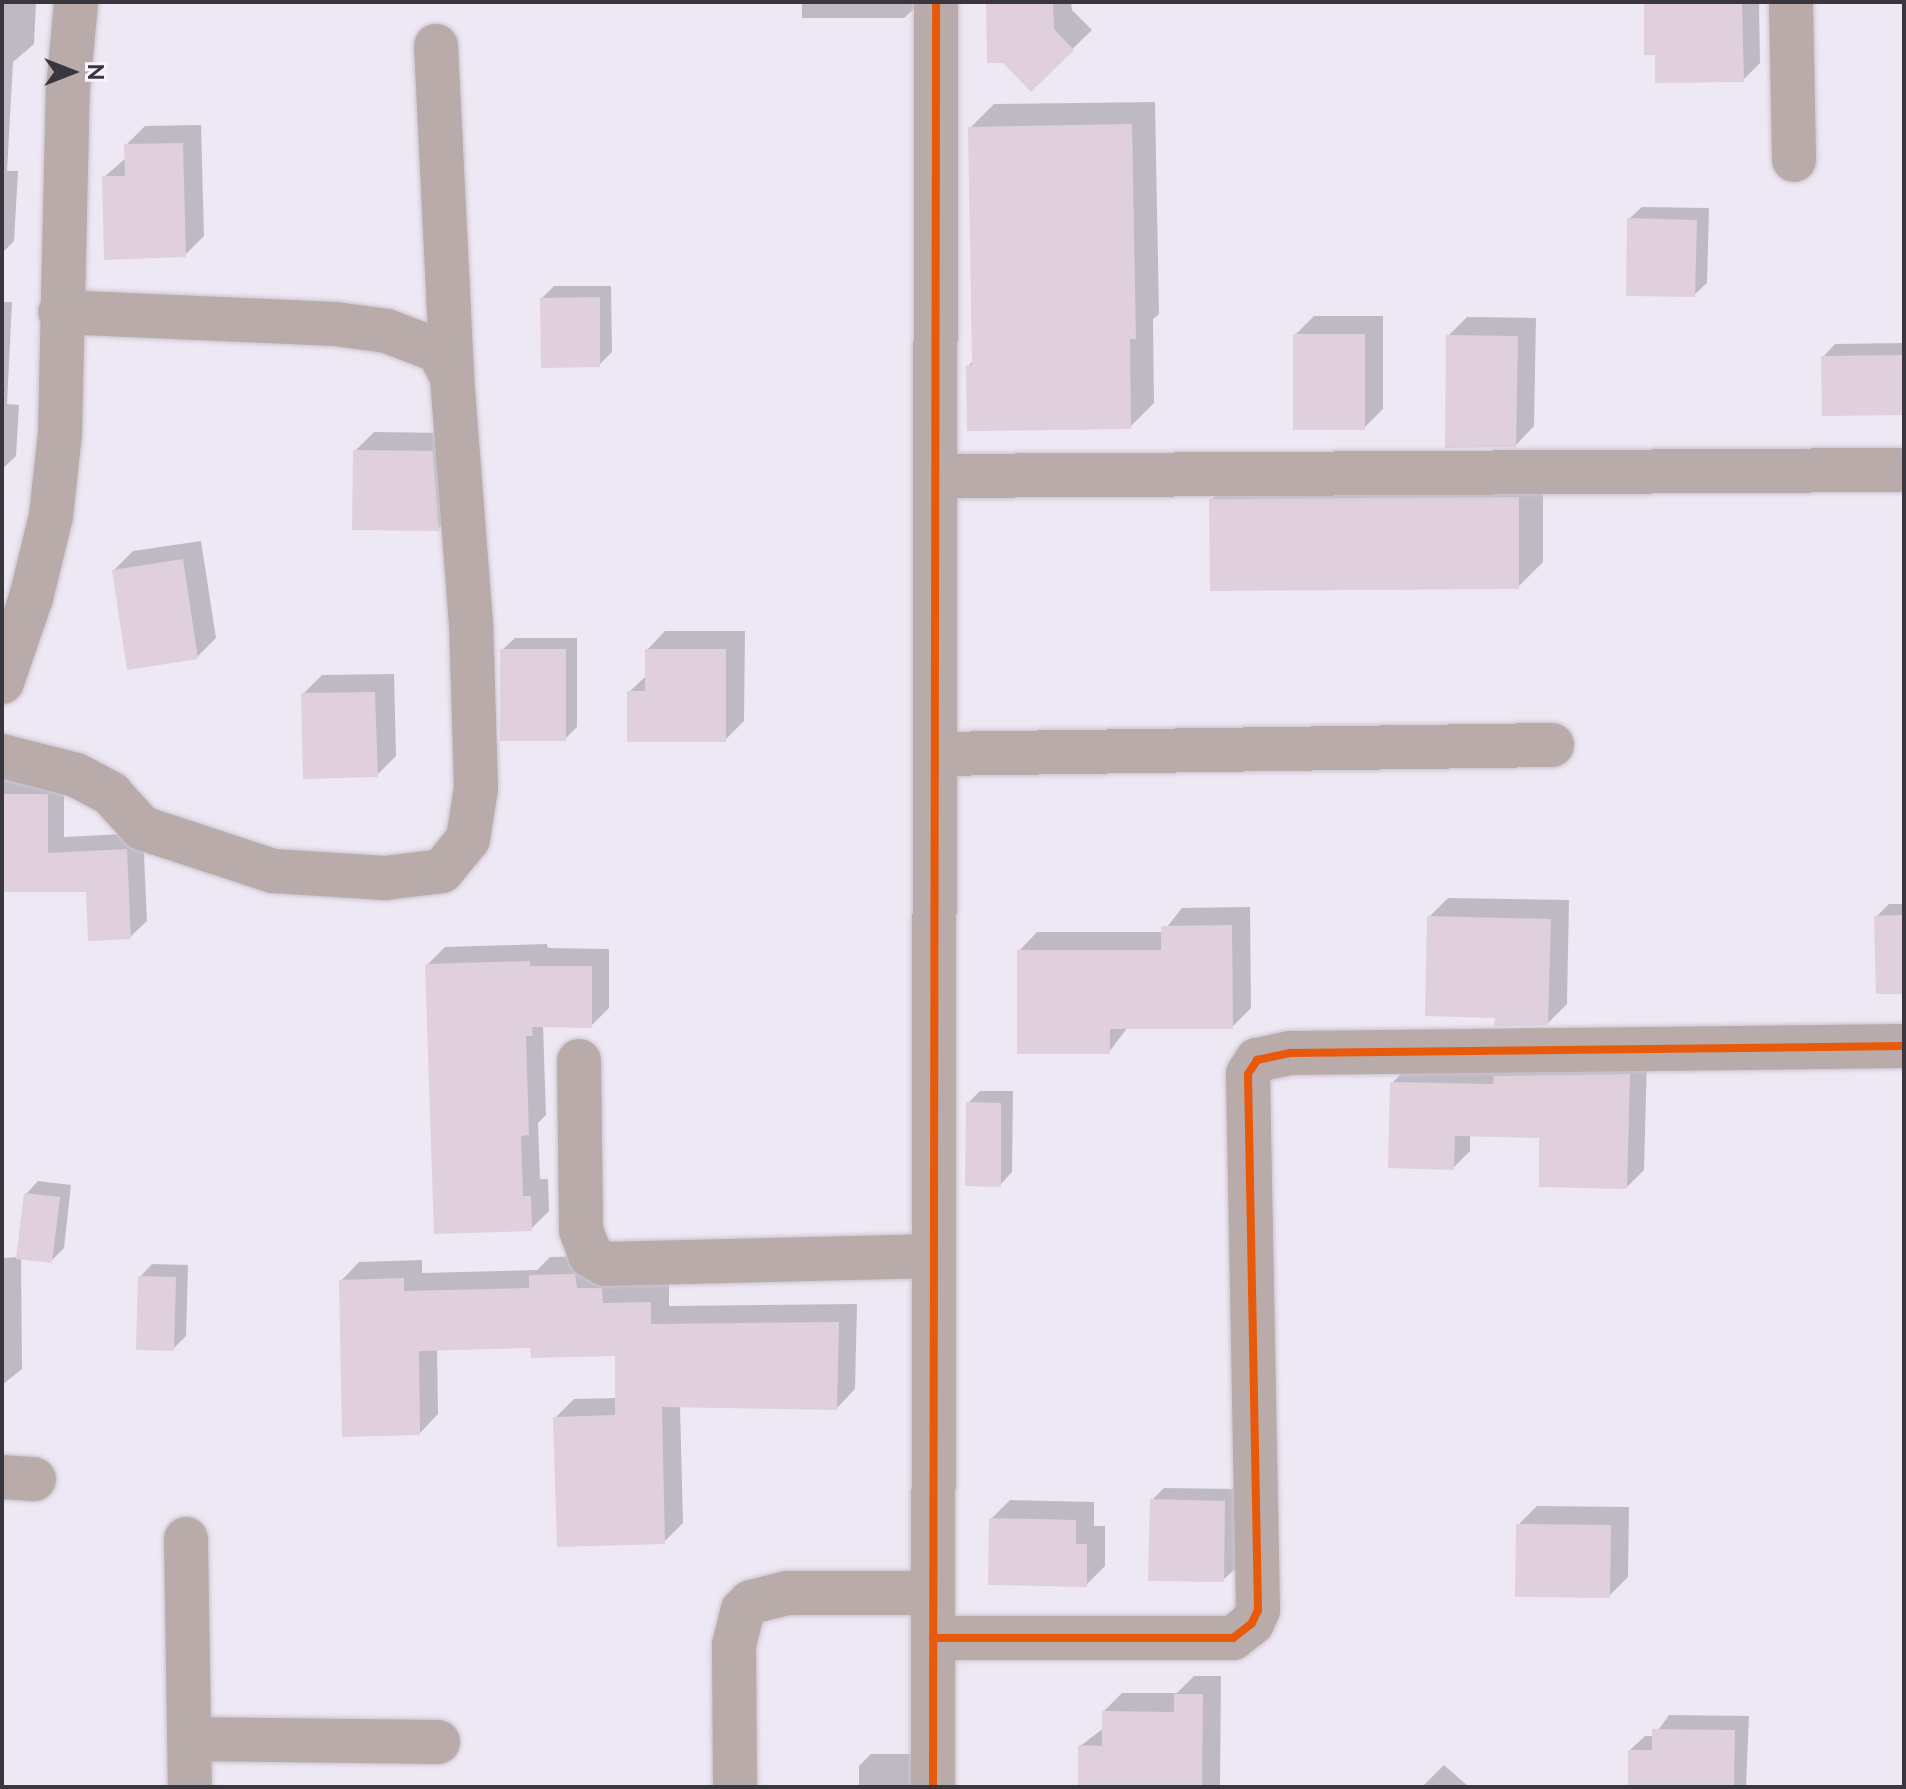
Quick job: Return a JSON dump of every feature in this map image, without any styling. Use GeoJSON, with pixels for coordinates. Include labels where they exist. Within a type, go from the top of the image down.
{"type":"FeatureCollection","features":[{"type":"Feature","properties":{"kind":"street"},"geometry":{"type":"LineString","coordinates":[[2,682],[31,598],[51,516],[60,433],[60,312],[76,2]]}},
{"type":"Feature","properties":{"kind":"street"},"geometry":{"type":"LineString","coordinates":[[933,1787],[936,2]]}},
{"type":"Feature","properties":{"kind":"street"},"geometry":{"type":"LineString","coordinates":[[1791,2],[1794,160]]}},
{"type":"Feature","properties":{"kind":"street"},"geometry":{"type":"LineString","coordinates":[[2,756],[76,775],[111,794],[142,828],[273,871],[385,878],[442,871],[468,839],[476,788],[471,624],[452,377],[436,46]]}},
{"type":"Feature","properties":{"kind":"street"},"geometry":{"type":"LineString","coordinates":[[60,312],[362,327],[427,344],[439,351],[452,377]]}},
{"type":"Feature","properties":{"kind":"street"},"geometry":{"type":"LineString","coordinates":[[937,476],[1898,470]]}},
{"type":"Feature","properties":{"kind":"street"},"geometry":{"type":"LineString","coordinates":[[937,754],[1552,745]]}},
{"type":"Feature","properties":{"kind":"street"},"geometry":{"type":"LineString","coordinates":[[933,1638],[1233,1638],[1252,1623],[1258,1610],[1248,1074],[1257,1060],[1291,1053],[1904,1046]]}},
{"type":"Feature","properties":{"kind":"street"},"geometry":{"type":"LineString","coordinates":[[579,1061],[581,1230],[590,1255],[605,1264],[933,1256]]}},
{"type":"Feature","properties":{"kind":"street"},"geometry":{"type":"LineString","coordinates":[[186,1539],[190,1787]]}},
{"type":"Feature","properties":{"kind":"street"},"geometry":{"type":"LineString","coordinates":[[735,1787],[734,1645],[743,1610],[751,1602],[786,1593],[933,1593]]}},
{"type":"Feature","properties":{"kind":"street"},"geometry":{"type":"LineString","coordinates":[[190,1739],[438,1742]]}},
{"type":"Feature","properties":{"kind":"building"},"geometry":{"type":"Polygon","coordinates":[[[986,2],[1053,2],[1054,29],[1074,50],[1031,92],[1003,63],[987,63],[986,2]]]}},
{"type":"Feature","properties":{"kind":"building"},"geometry":{"type":"Polygon","coordinates":[[[1644,2],[1742,2],[1744,82],[1655,83],[1655,55],[1644,55],[1644,2]]]}},
{"type":"Feature","properties":{"kind":"building"},"geometry":{"type":"Polygon","coordinates":[[[1132,124],[1136,339],[1130,339],[1131,429],[967,431],[966,365],[972,365],[968,127],[1132,124]]]}},
{"type":"Feature","properties":{"kind":"building"},"geometry":{"type":"Polygon","coordinates":[[[183,143],[186,257],[104,260],[102,176],[125,176],[124,144],[183,143]]]}},
{"type":"Feature","properties":{"kind":"building"},"geometry":{"type":"Polygon","coordinates":[[[1627,218],[1697,220],[1695,297],[1626,296],[1627,218]]]}},
{"type":"Feature","properties":{"kind":"building"},"geometry":{"type":"Polygon","coordinates":[[[600,297],[600,367],[541,368],[540,298],[600,297]]]}},
{"type":"Feature","properties":{"kind":"building"},"geometry":{"type":"Polygon","coordinates":[[[1293,334],[1365,334],[1365,430],[1293,430],[1293,334]]]}},
{"type":"Feature","properties":{"kind":"building"},"geometry":{"type":"Polygon","coordinates":[[[1446,335],[1518,336],[1516,447],[1445,448],[1446,335]]]}},
{"type":"Feature","properties":{"kind":"building"},"geometry":{"type":"Polygon","coordinates":[[[1904,355],[1904,415],[1822,416],[1821,356],[1904,355]]]}},
{"type":"Feature","properties":{"kind":"building"},"geometry":{"type":"Polygon","coordinates":[[[353,450],[433,451],[439,531],[352,530],[353,450]]]}},
{"type":"Feature","properties":{"kind":"building"},"geometry":{"type":"Polygon","coordinates":[[[1519,497],[1519,589],[1210,591],[1209,499],[1519,497]]]}},
{"type":"Feature","properties":{"kind":"building"},"geometry":{"type":"Polygon","coordinates":[[[183,559],[198,659],[127,670],[112,570],[183,559]]]}},
{"type":"Feature","properties":{"kind":"building"},"geometry":{"type":"Polygon","coordinates":[[[500,649],[566,649],[566,741],[500,741],[500,649]]]}},
{"type":"Feature","properties":{"kind":"building"},"geometry":{"type":"Polygon","coordinates":[[[645,649],[726,649],[726,742],[627,742],[627,691],[645,691],[645,649]]]}},
{"type":"Feature","properties":{"kind":"building"},"geometry":{"type":"Polygon","coordinates":[[[375,692],[378,777],[303,779],[301,693],[375,692]]]}},
{"type":"Feature","properties":{"kind":"building"},"geometry":{"type":"Polygon","coordinates":[[[2,794],[48,794],[48,853],[127,849],[131,939],[88,941],[86,892],[2,892],[2,794]]]}},
{"type":"Feature","properties":{"kind":"building"},"geometry":{"type":"Polygon","coordinates":[[[1904,915],[1904,994],[1876,994],[1874,916],[1904,915]]]}},
{"type":"Feature","properties":{"kind":"building"},"geometry":{"type":"Polygon","coordinates":[[[1427,916],[1551,919],[1548,1025],[1494,1026],[1495,1018],[1425,1016],[1427,916]]]}},
{"type":"Feature","properties":{"kind":"building"},"geometry":{"type":"Polygon","coordinates":[[[1232,925],[1233,1029],[1110,1029],[1110,1054],[1017,1054],[1017,950],[1161,950],[1161,926],[1232,925]]]}},
{"type":"Feature","properties":{"kind":"building"},"geometry":{"type":"Polygon","coordinates":[[[530,961],[530,966],[592,966],[592,1028],[532,1027],[533,1036],[526,1036],[529,1135],[521,1136],[523,1196],[531,1196],[532,1231],[434,1234],[425,964],[530,961]]]}},
{"type":"Feature","properties":{"kind":"building"},"geometry":{"type":"Polygon","coordinates":[[[1630,1074],[1627,1189],[1539,1187],[1539,1138],[1455,1136],[1454,1170],[1388,1168],[1390,1082],[1493,1084],[1494,1076],[1630,1074]]]}},
{"type":"Feature","properties":{"kind":"building"},"geometry":{"type":"Polygon","coordinates":[[[966,1102],[1001,1103],[1001,1187],[965,1186],[966,1102]]]}},
{"type":"Feature","properties":{"kind":"building"},"geometry":{"type":"Polygon","coordinates":[[[24,1193],[60,1197],[52,1263],[16,1259],[24,1193]]]}},
{"type":"Feature","properties":{"kind":"building"},"geometry":{"type":"Polygon","coordinates":[[[575,1274],[577,1288],[602,1288],[603,1303],[651,1302],[651,1324],[839,1322],[837,1410],[662,1407],[665,1544],[557,1547],[553,1417],[615,1415],[615,1356],[531,1358],[530,1348],[419,1351],[420,1435],[342,1437],[339,1280],[404,1278],[404,1291],[529,1288],[529,1275],[575,1274]]]}},
{"type":"Feature","properties":{"kind":"building"},"geometry":{"type":"Polygon","coordinates":[[[138,1276],[176,1277],[174,1351],[136,1350],[138,1276]]]}},
{"type":"Feature","properties":{"kind":"building"},"geometry":{"type":"Polygon","coordinates":[[[1150,1499],[1225,1501],[1224,1582],[1148,1581],[1150,1499]]]}},
{"type":"Feature","properties":{"kind":"building"},"geometry":{"type":"Polygon","coordinates":[[[989,1518],[1076,1520],[1076,1544],[1087,1544],[1087,1587],[988,1585],[989,1518]]]}},
{"type":"Feature","properties":{"kind":"building"},"geometry":{"type":"Polygon","coordinates":[[[1516,1524],[1611,1525],[1610,1598],[1515,1597],[1516,1524]]]}},
{"type":"Feature","properties":{"kind":"building"},"geometry":{"type":"Polygon","coordinates":[[[1174,1694],[1203,1694],[1202,1787],[1078,1787],[1078,1745],[1102,1746],[1102,1711],[1174,1712],[1174,1694]]]}},
{"type":"Feature","properties":{"kind":"building"},"geometry":{"type":"Polygon","coordinates":[[[1652,1729],[1735,1730],[1734,1787],[1628,1787],[1628,1750],[1652,1750],[1652,1729]]]}},
{"type":"Feature","properties":{"kind":"cycle path"},"geometry":{"type":"LineString","coordinates":[[933,1787],[936,2]]}},
{"type":"Feature","properties":{"kind":"cycle path"},"geometry":{"type":"LineString","coordinates":[[933,1638],[1233,1638],[1252,1623],[1258,1610],[1248,1074],[1257,1060],[1291,1053],[1904,1046]]}}]}
